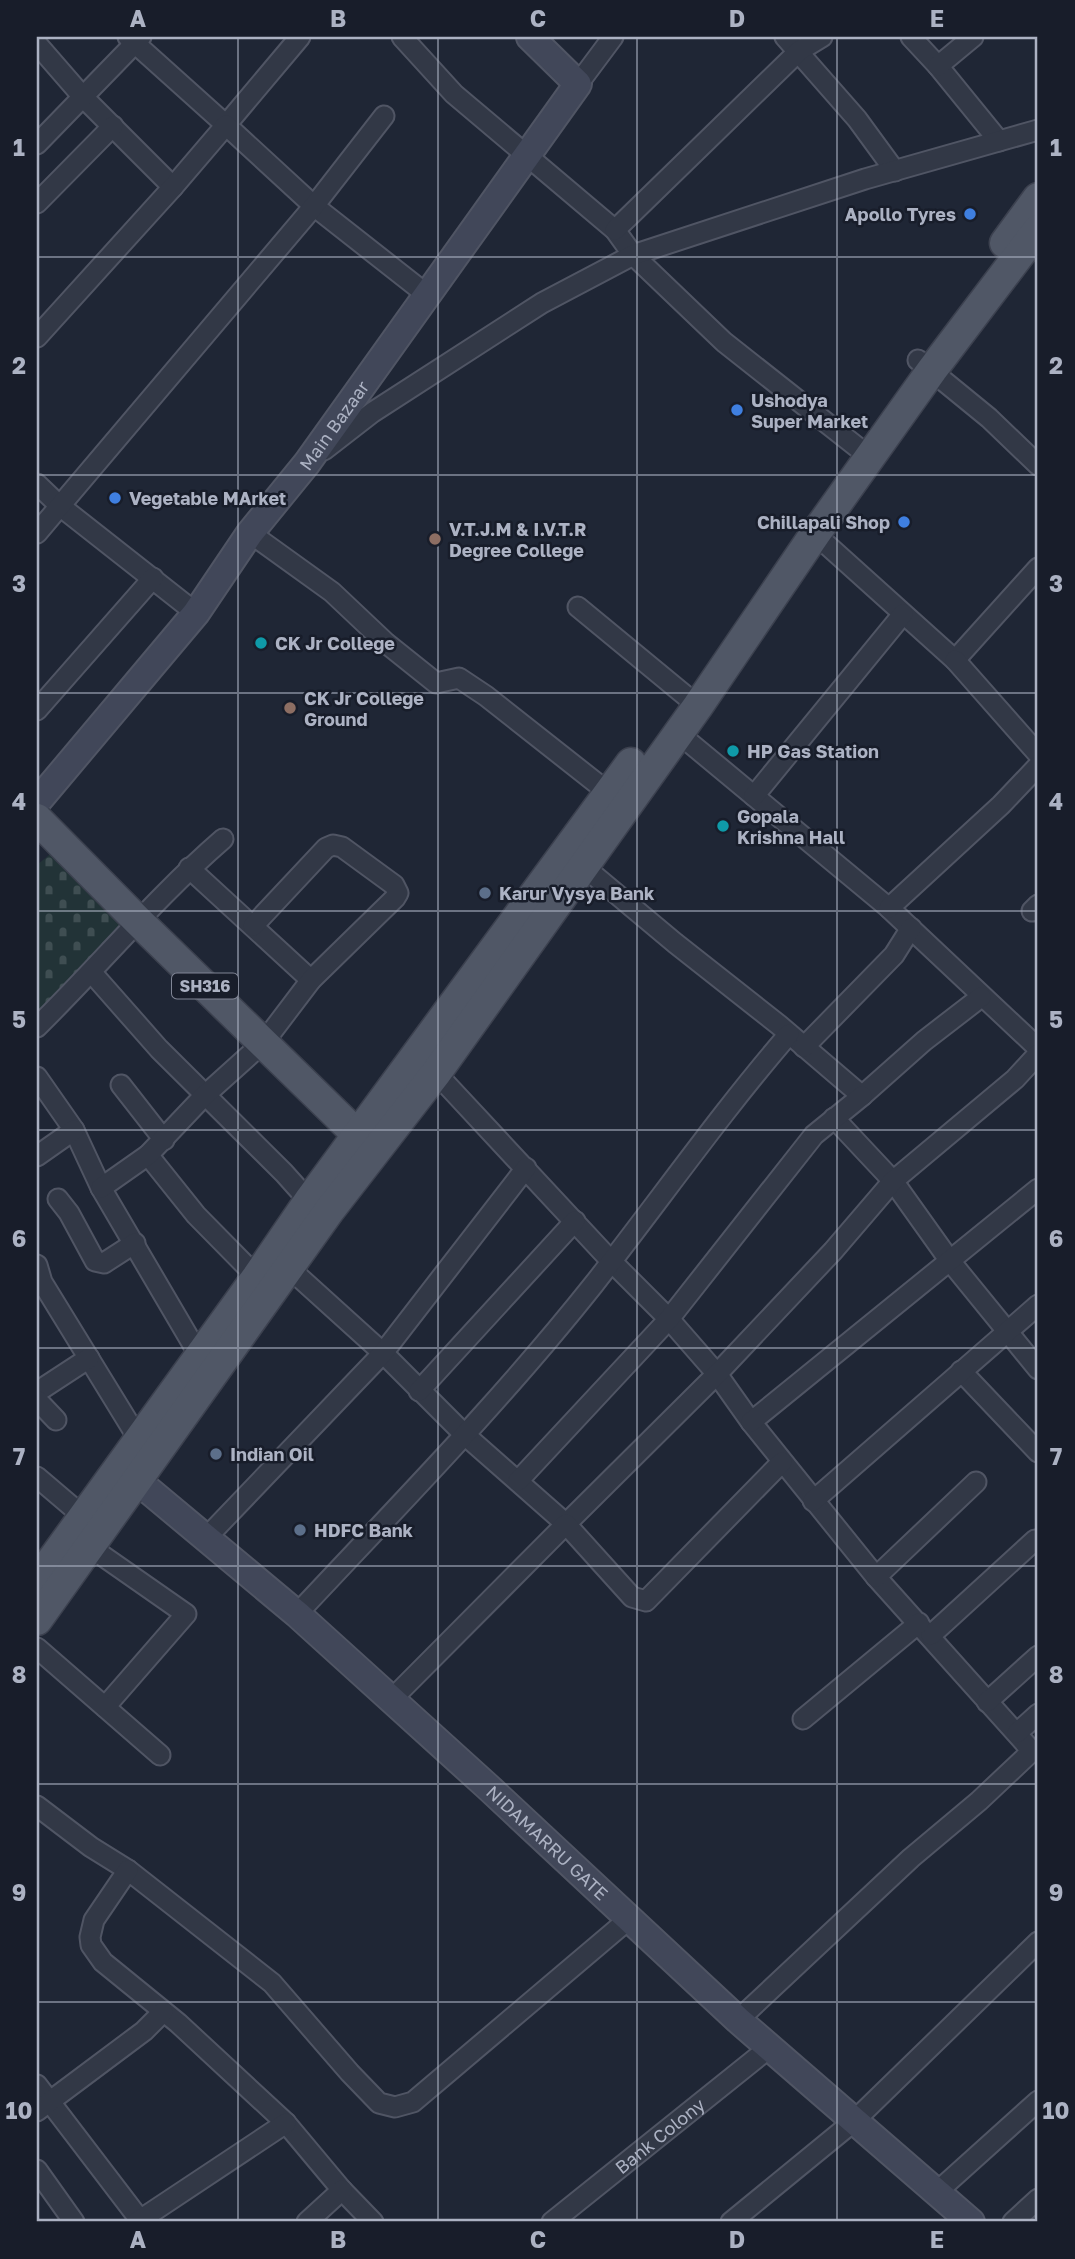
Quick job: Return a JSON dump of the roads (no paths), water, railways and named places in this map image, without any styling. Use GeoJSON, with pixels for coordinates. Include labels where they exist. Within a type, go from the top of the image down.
{"type":"FeatureCollection","features":[{"type":"Feature","properties":{"kind":"main road"},"geometry":{"type":"LineString","coordinates":[[530,37],[578,84]]}},
{"type":"Feature","properties":{"kind":"main road","name":"Main Bazaar"},"geometry":{"type":"LineString","coordinates":[[37,802],[196,613],[250,533],[307,464],[578,84]]}},
{"type":"Feature","properties":{"kind":"main road"},"geometry":{"type":"LineString","coordinates":[[37,1581],[84,1517],[137,1462],[289,1268],[366,1143],[382,1105],[609,793],[690,700],[815,534],[1038,198]]}},
{"type":"Feature","properties":{"kind":"main road"},"geometry":{"type":"LineString","coordinates":[[37,1620],[90,1547],[199,1355],[309,1201],[436,1073],[678,733],[690,700],[857,447],[1038,230]]}},
{"type":"Feature","properties":{"kind":"main road","name":"SH316"},"geometry":{"type":"LineString","coordinates":[[37,819],[366,1143]]}},
{"type":"Feature","properties":{"kind":"main road","name":"NIDAMARRU GATE"},"geometry":{"type":"LineString","coordinates":[[137,1462],[207,1537],[297,1614],[769,2048],[971,2222]]}},
{"type":"Feature","properties":{"kind":"street"},"geometry":{"type":"LineString","coordinates":[[37,337],[173,187],[300,37]]}},
{"type":"Feature","properties":{"kind":"street"},"geometry":{"type":"LineString","coordinates":[[402,37],[454,94],[615,230],[633,255],[724,342],[857,447]]}},
{"type":"Feature","properties":{"kind":"street","name":"Main Bazaar"},"geometry":{"type":"LineString","coordinates":[[578,84],[613,37]]}},
{"type":"Feature","properties":{"kind":"street"},"geometry":{"type":"LineString","coordinates":[[615,230],[792,44],[822,37]]}},
{"type":"Feature","properties":{"kind":"street"},"geometry":{"type":"LineString","coordinates":[[911,37],[999,141]]}},
{"type":"Feature","properties":{"kind":"street"},"geometry":{"type":"LineString","coordinates":[[938,66],[973,37]]}},
{"type":"Feature","properties":{"kind":"street"},"geometry":{"type":"LineString","coordinates":[[37,144],[135,39],[314,206],[426,294]]}},
{"type":"Feature","properties":{"kind":"street"},"geometry":{"type":"LineString","coordinates":[[792,44],[858,119],[895,170]]}},
{"type":"Feature","properties":{"kind":"street"},"geometry":{"type":"LineString","coordinates":[[39,52],[173,187]]}},
{"type":"Feature","properties":{"kind":"street"},"geometry":{"type":"LineString","coordinates":[[37,533],[314,206],[384,117]]}},
{"type":"Feature","properties":{"kind":"street"},"geometry":{"type":"LineString","coordinates":[[37,203],[113,127]]}},
{"type":"Feature","properties":{"kind":"street"},"geometry":{"type":"LineString","coordinates":[[307,464],[373,412],[542,303],[633,255],[895,170],[1038,130]]}},
{"type":"Feature","properties":{"kind":"street"},"geometry":{"type":"LineString","coordinates":[[925,365],[989,418],[1038,465]]}},
{"type":"Feature","properties":{"kind":"street"},"geometry":{"type":"LineString","coordinates":[[37,484],[60,506],[196,613]]}},
{"type":"Feature","properties":{"kind":"street"},"geometry":{"type":"LineString","coordinates":[[250,533],[332,592],[386,643],[436,683],[459,678],[486,696],[609,793]]}},
{"type":"Feature","properties":{"kind":"street"},"geometry":{"type":"LineString","coordinates":[[815,534],[955,660],[1038,754]]}},
{"type":"Feature","properties":{"kind":"street"},"geometry":{"type":"LineString","coordinates":[[955,660],[1038,568]]}},
{"type":"Feature","properties":{"kind":"street"},"geometry":{"type":"LineString","coordinates":[[37,710],[153,578]]}},
{"type":"Feature","properties":{"kind":"street"},"geometry":{"type":"LineString","coordinates":[[578,607],[690,700]]}},
{"type":"Feature","properties":{"kind":"street"},"geometry":{"type":"LineString","coordinates":[[754,796],[904,614]]}},
{"type":"Feature","properties":{"kind":"street"},"geometry":{"type":"LineString","coordinates":[[678,733],[911,928],[1038,1048]]}},
{"type":"Feature","properties":{"kind":"street"},"geometry":{"type":"LineString","coordinates":[[888,908],[1001,805],[1038,766]]}},
{"type":"Feature","properties":{"kind":"street"},"geometry":{"type":"LineString","coordinates":[[37,1027],[92,973],[189,868],[223,839]]}},
{"type":"Feature","properties":{"kind":"street"},"geometry":{"type":"LineString","coordinates":[[101,1188],[148,1155],[204,1096],[264,1042],[311,980],[398,893],[394,885],[342,847],[333,845],[326,848],[253,926]]}},
{"type":"Feature","properties":{"kind":"street"},"geometry":{"type":"LineString","coordinates":[[583,866],[862,1096]]}},
{"type":"Feature","properties":{"kind":"street"},"geometry":{"type":"LineString","coordinates":[[189,868],[311,980]]}},
{"type":"Feature","properties":{"kind":"street"},"geometry":{"type":"LineString","coordinates":[[804,1047],[894,955],[911,928]]}},
{"type":"Feature","properties":{"kind":"street"},"geometry":{"type":"LineString","coordinates":[[92,973],[204,1096],[284,1173],[309,1201]]}},
{"type":"Feature","properties":{"kind":"street"},"geometry":{"type":"LineString","coordinates":[[518,1481],[668,1319],[814,1135],[924,1041],[981,997]]}},
{"type":"Feature","properties":{"kind":"street"},"geometry":{"type":"LineString","coordinates":[[297,1614],[465,1435],[594,1284],[736,1095],[789,1034]]}},
{"type":"Feature","properties":{"kind":"street"},"geometry":{"type":"LineString","coordinates":[[391,1700],[717,1374],[833,1251],[893,1181],[1015,1079],[1038,1054]]}},
{"type":"Feature","properties":{"kind":"street"},"geometry":{"type":"LineString","coordinates":[[436,1073],[717,1374],[782,1462],[876,1577],[1035,1754],[911,1858],[738,2020]]}},
{"type":"Feature","properties":{"kind":"street"},"geometry":{"type":"LineString","coordinates":[[37,1077],[74,1130],[101,1188],[199,1355]]}},
{"type":"Feature","properties":{"kind":"street"},"geometry":{"type":"LineString","coordinates":[[121,1085],[164,1140]]}},
{"type":"Feature","properties":{"kind":"street"},"geometry":{"type":"LineString","coordinates":[[834,1118],[893,1181],[950,1261],[1038,1369]]}},
{"type":"Feature","properties":{"kind":"street"},"geometry":{"type":"LineString","coordinates":[[37,1156],[74,1130]]}},
{"type":"Feature","properties":{"kind":"street"},"geometry":{"type":"LineString","coordinates":[[148,1155],[197,1215],[257,1277]]}},
{"type":"Feature","properties":{"kind":"street"},"geometry":{"type":"LineString","coordinates":[[207,1537],[383,1353],[526,1168]]}},
{"type":"Feature","properties":{"kind":"street"},"geometry":{"type":"LineString","coordinates":[[751,1422],[1038,1189]]}},
{"type":"Feature","properties":{"kind":"street"},"geometry":{"type":"LineString","coordinates":[[58,1199],[69,1213],[95,1261],[104,1263],[135,1244]]}},
{"type":"Feature","properties":{"kind":"street"},"geometry":{"type":"LineString","coordinates":[[419,1391],[575,1221]]}},
{"type":"Feature","properties":{"kind":"street"},"geometry":{"type":"LineString","coordinates":[[37,1265],[42,1282],[89,1358],[137,1462]]}},
{"type":"Feature","properties":{"kind":"street"},"geometry":{"type":"LineString","coordinates":[[289,1268],[383,1353],[465,1435],[566,1524],[632,1597],[646,1601],[782,1462]]}},
{"type":"Feature","properties":{"kind":"street"},"geometry":{"type":"LineString","coordinates":[[813,1501],[1038,1305]]}},
{"type":"Feature","properties":{"kind":"street"},"geometry":{"type":"LineString","coordinates":[[37,1391],[89,1358]]}},
{"type":"Feature","properties":{"kind":"street"},"geometry":{"type":"LineString","coordinates":[[961,1371],[1038,1452]]}},
{"type":"Feature","properties":{"kind":"street"},"geometry":{"type":"LineString","coordinates":[[37,1400],[56,1420]]}},
{"type":"Feature","properties":{"kind":"street"},"geometry":{"type":"LineString","coordinates":[[37,1477],[84,1517]]}},
{"type":"Feature","properties":{"kind":"street"},"geometry":{"type":"LineString","coordinates":[[876,1577],[976,1482]]}},
{"type":"Feature","properties":{"kind":"street"},"geometry":{"type":"LineString","coordinates":[[803,1719],[925,1629],[1035,1540]]}},
{"type":"Feature","properties":{"kind":"street"},"geometry":{"type":"LineString","coordinates":[[90,1547],[187,1614],[104,1707]]}},
{"type":"Feature","properties":{"kind":"street"},"geometry":{"type":"LineString","coordinates":[[37,1648],[160,1755]]}},
{"type":"Feature","properties":{"kind":"street"},"geometry":{"type":"LineString","coordinates":[[987,1702],[1038,1656]]}},
{"type":"Feature","properties":{"kind":"street"},"geometry":{"type":"LineString","coordinates":[[1017,1733],[1038,1714]]}},
{"type":"Feature","properties":{"kind":"street"},"geometry":{"type":"LineString","coordinates":[[37,1806],[91,1847],[128,1870],[272,1983],[350,2073],[379,2103],[388,2107],[402,2107],[413,2102],[629,1919]]}},
{"type":"Feature","properties":{"kind":"street"},"geometry":{"type":"LineString","coordinates":[[128,1870],[94,1920],[91,1945],[103,1962],[286,2123],[341,2190],[373,2222]]}},
{"type":"Feature","properties":{"kind":"street"},"geometry":{"type":"LineString","coordinates":[[731,2222],[853,2122],[1038,1942]]}},
{"type":"Feature","properties":{"kind":"street"},"geometry":{"type":"LineString","coordinates":[[43,2107],[144,2031],[163,2012]]}},
{"type":"Feature","properties":{"kind":"street","name":"Bank Colony"},"geometry":{"type":"LineString","coordinates":[[552,2222],[769,2048]]}},
{"type":"Feature","properties":{"kind":"street"},"geometry":{"type":"LineString","coordinates":[[37,2085],[43,2107],[138,2221],[286,2123]]}},
{"type":"Feature","properties":{"kind":"street"},"geometry":{"type":"LineString","coordinates":[[938,2191],[1038,2101]]}},
{"type":"Feature","properties":{"kind":"street"},"geometry":{"type":"LineString","coordinates":[[37,2170],[74,2222]]}},
{"type":"Feature","properties":{"kind":"street"},"geometry":{"type":"LineString","coordinates":[[307,2222],[341,2190]]}},
{"type":"Feature","properties":{"kind":"street"},"geometry":{"type":"LineString","coordinates":[[1013,2222],[1038,2199]]}},
{"type":"Feature","properties":{"kind":"place","name":"Apollo Tyres"},"geometry":{"type":"Point","coordinates":[970,214]}},
{"type":"Feature","properties":{"kind":"place","name":"Ushodya Super Market"},"geometry":{"type":"Point","coordinates":[737,410]}},
{"type":"Feature","properties":{"kind":"place","name":"Vegetable MArket"},"geometry":{"type":"Point","coordinates":[115,498]}},
{"type":"Feature","properties":{"kind":"place","name":"Chillapali Shop"},"geometry":{"type":"Point","coordinates":[904,522]}},
{"type":"Feature","properties":{"kind":"place","name":"V.T.J.M & I.V.T.R Degree College"},"geometry":{"type":"Point","coordinates":[435,539]}},
{"type":"Feature","properties":{"kind":"place","name":"CK Jr College"},"geometry":{"type":"Point","coordinates":[261,643]}},
{"type":"Feature","properties":{"kind":"place","name":"CK Jr College Ground"},"geometry":{"type":"Point","coordinates":[290,708]}},
{"type":"Feature","properties":{"kind":"place","name":"HP Gas Station"},"geometry":{"type":"Point","coordinates":[733,751]}},
{"type":"Feature","properties":{"kind":"place","name":"Gopala Krishna Hall"},"geometry":{"type":"Point","coordinates":[723,826]}},
{"type":"Feature","properties":{"kind":"place","name":"Karur Vysya Bank"},"geometry":{"type":"Point","coordinates":[485,893]}},
{"type":"Feature","properties":{"kind":"place","name":"Indian Oil"},"geometry":{"type":"Point","coordinates":[216,1454]}},
{"type":"Feature","properties":{"kind":"place","name":"HDFC Bank"},"geometry":{"type":"Point","coordinates":[300,1530]}}]}
